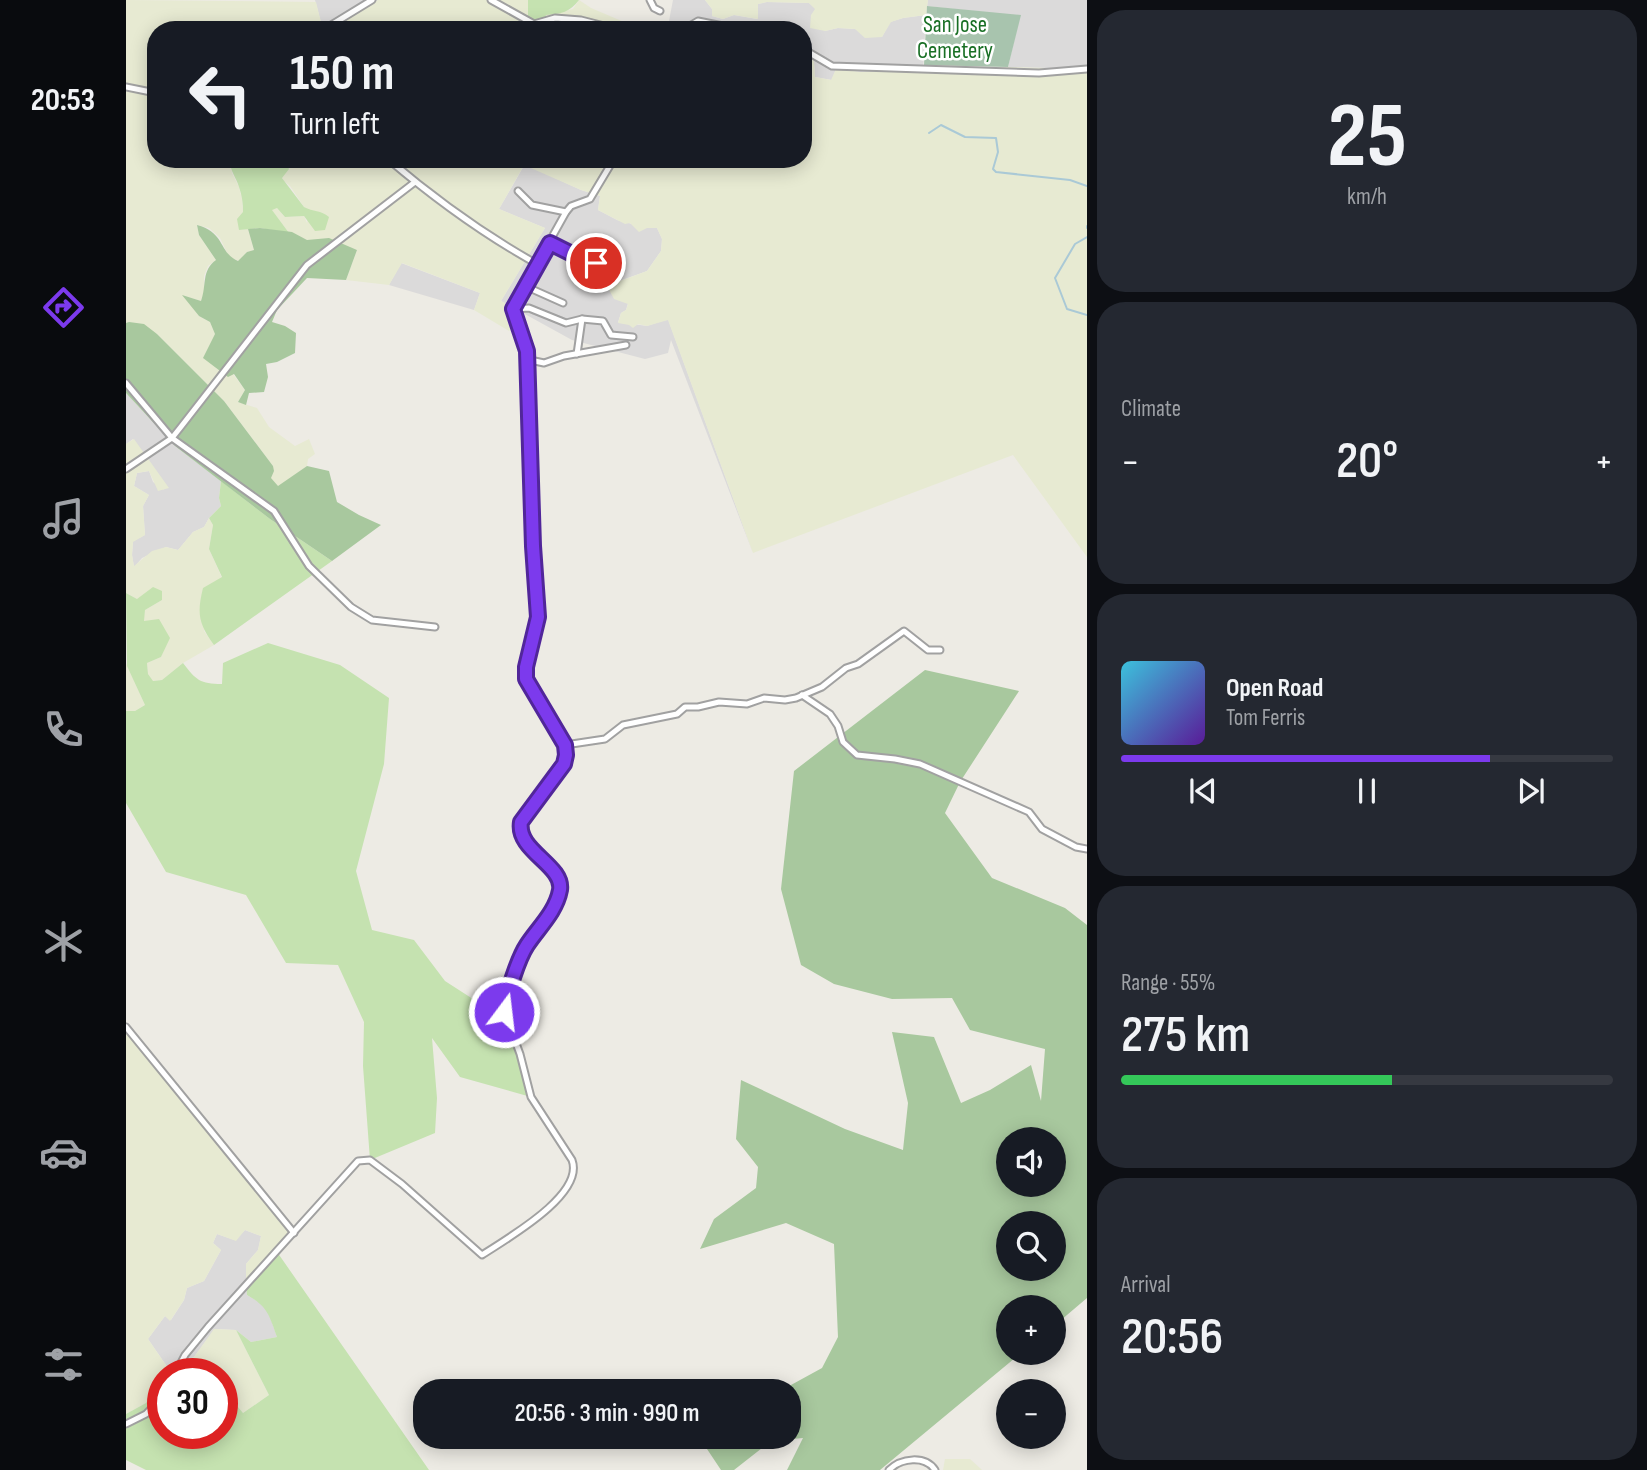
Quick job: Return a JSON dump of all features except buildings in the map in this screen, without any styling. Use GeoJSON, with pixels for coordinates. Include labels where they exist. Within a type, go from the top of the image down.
{"type":"FeatureCollection","features":[{"type":"Feature","properties":{"kind":"street"},"geometry":{"type":"LineString","coordinates":[[338,21],[372,0]]}},
{"type":"Feature","properties":{"kind":"street"},"geometry":{"type":"LineString","coordinates":[[491,0],[529,21]]}},
{"type":"Feature","properties":{"kind":"street"},"geometry":{"type":"LineString","coordinates":[[650,0],[653,8],[660,12]]}},
{"type":"Feature","properties":{"kind":"street"},"geometry":{"type":"LineString","coordinates":[[542,21],[551,18],[585,21]]}},
{"type":"Feature","properties":{"kind":"street"},"geometry":{"type":"LineString","coordinates":[[812,54],[832,66],[1039,73],[1087,69]]}},
{"type":"Feature","properties":{"kind":"street"},"geometry":{"type":"LineString","coordinates":[[126,87],[147,91]]}},
{"type":"Feature","properties":{"kind":"street"},"geometry":{"type":"LineString","coordinates":[[399,168],[437,201],[496,241],[537,264]]}},
{"type":"Feature","properties":{"kind":"street"},"geometry":{"type":"LineString","coordinates":[[609,168],[594,194],[584,202],[571,206],[566,212],[513,309],[530,360],[544,363],[626,345]]}},
{"type":"Feature","properties":{"kind":"street"},"geometry":{"type":"LineString","coordinates":[[126,469],[172,438],[307,265],[415,182]]}},
{"type":"Feature","properties":{"kind":"street"},"geometry":{"type":"LineString","coordinates":[[518,191],[539,208],[551,207],[566,212]]}},
{"type":"Feature","properties":{"kind":"street"},"geometry":{"type":"LineString","coordinates":[[550,243],[588,261],[612,264]]}},
{"type":"Feature","properties":{"kind":"street"},"geometry":{"type":"LineString","coordinates":[[525,286],[563,303]]}},
{"type":"Feature","properties":{"kind":"street"},"geometry":{"type":"LineString","coordinates":[[513,309],[529,307],[566,323],[582,319],[603,321],[611,335],[633,337]]}},
{"type":"Feature","properties":{"kind":"street"},"geometry":{"type":"LineString","coordinates":[[577,354],[582,319]]}},
{"type":"Feature","properties":{"kind":"street"},"geometry":{"type":"LineString","coordinates":[[183,1358],[208,1327],[355,1164],[364,1159],[397,1179],[482,1255],[533,1221],[572,1182],[575,1169],[572,1160],[531,1097],[520,1054],[503,1008],[522,954],[542,926],[560,891],[559,878],[533,851],[520,827],[564,764],[566,755],[565,745],[526,679],[526,667],[538,617],[527,351]]}},
{"type":"Feature","properties":{"kind":"street"},"geometry":{"type":"LineString","coordinates":[[126,383],[172,438],[274,511],[309,566],[362,616],[372,620],[435,627]]}},
{"type":"Feature","properties":{"kind":"street"},"geometry":{"type":"LineString","coordinates":[[565,745],[605,739],[622,726],[677,714],[685,707],[719,702],[747,704],[764,698],[785,700],[802,695],[822,687],[846,668],[858,664],[904,631],[928,650],[940,650]]}},
{"type":"Feature","properties":{"kind":"street"},"geometry":{"type":"LineString","coordinates":[[802,695],[832,716],[841,739],[857,755],[920,764],[1030,812],[1040,827],[1076,847],[1087,849]]}},
{"type":"Feature","properties":{"kind":"street"},"geometry":{"type":"LineString","coordinates":[[126,1027],[294,1233]]}},
{"type":"Feature","properties":{"kind":"street"},"geometry":{"type":"LineString","coordinates":[[126,1424],[147,1413]]}},
{"type":"Feature","properties":{"kind":"street"},"geometry":{"type":"LineString","coordinates":[[889,1470],[897,1463],[924,1460],[931,1463],[935,1470]]}},
{"type":"Feature","properties":{"kind":"shaded area"},"geometry":{"type":"Polygon","coordinates":[[[315,0],[378,0],[344,21],[321,21],[315,0]]]}},
{"type":"Feature","properties":{"kind":"shaded area"},"geometry":{"type":"Polygon","coordinates":[[[673,0],[705,0],[712,9],[712,16],[723,19],[734,15],[757,19],[758,4],[767,2],[809,3],[815,8],[825,31],[838,28],[855,29],[882,37],[890,22],[926,15],[923,71],[860,72],[836,69],[832,80],[815,77],[812,21],[669,21],[673,0]]]}},
{"type":"Feature","properties":{"kind":"shaded area"},"geometry":{"type":"Polygon","coordinates":[[[928,0],[1087,0],[1087,69],[1008,67],[1020,16],[927,6],[928,0]]]}},
{"type":"Feature","properties":{"kind":"shaded area"},"geometry":{"type":"Polygon","coordinates":[[[523,168],[534,168],[600,196],[598,210],[617,220],[657,228],[662,239],[661,251],[647,271],[611,284],[628,303],[618,322],[647,326],[668,319],[753,553],[671,340],[668,353],[645,359],[572,340],[501,301],[545,228],[499,209],[523,168]]]}},
{"type":"Feature","properties":{"kind":"shaded area"},"geometry":{"type":"Polygon","coordinates":[[[401,263],[480,293],[474,310],[389,285],[401,263]]]}},
{"type":"Feature","properties":{"kind":"shaded area"},"geometry":{"type":"Polygon","coordinates":[[[126,393],[175,446],[221,481],[221,506],[204,527],[193,532],[178,550],[166,547],[142,558],[134,567],[133,541],[145,535],[143,506],[149,495],[134,486],[137,473],[149,471],[153,482],[164,490],[133,439],[126,444],[126,393]]]}},
{"type":"Feature","properties":{"kind":"shaded area"},"geometry":{"type":"Polygon","coordinates":[[[245,1230],[261,1236],[258,1250],[246,1264],[247,1295],[261,1303],[268,1311],[277,1337],[251,1342],[236,1330],[215,1329],[194,1357],[161,1358],[148,1339],[165,1316],[171,1320],[184,1300],[187,1288],[204,1281],[221,1250],[213,1243],[217,1234],[235,1240],[245,1230]]]}},
{"type":"Feature","properties":{"kind":"green space"},"geometry":{"type":"Polygon","coordinates":[[[126,0],[316,2],[321,21],[147,21],[147,168],[231,168],[242,199],[243,212],[239,230],[248,229],[254,250],[247,252],[239,261],[229,257],[220,238],[209,228],[197,225],[199,235],[216,260],[208,266],[204,276],[201,301],[184,296],[199,316],[210,322],[233,374],[245,390],[238,402],[257,408],[269,427],[295,446],[309,439],[315,454],[308,459],[307,466],[278,487],[270,478],[273,466],[224,401],[157,334],[126,323],[126,0]]]}},
{"type":"Feature","properties":{"kind":"green space"},"geometry":{"type":"Polygon","coordinates":[[[378,0],[528,0],[528,21],[344,21],[378,0]]]}},
{"type":"Feature","properties":{"kind":"green space"},"geometry":{"type":"Polygon","coordinates":[[[528,0],[579,0],[565,12],[546,15],[544,21],[528,21],[528,0]]]}},
{"type":"Feature","properties":{"kind":"green space"},"geometry":{"type":"Polygon","coordinates":[[[579,0],[622,21],[544,21],[546,15],[573,9],[579,0]]]}},
{"type":"Feature","properties":{"kind":"green space"},"geometry":{"type":"Polygon","coordinates":[[[705,0],[928,0],[926,15],[891,22],[882,37],[865,38],[855,29],[838,28],[825,31],[812,28],[811,15],[815,9],[809,3],[758,4],[758,19],[734,15],[723,19],[712,16],[712,9],[705,0]]]}},
{"type":"Feature","properties":{"kind":"green space","name":"San Jose Cemetery"},"geometry":{"type":"Polygon","coordinates":[[[927,6],[1021,15],[1008,67],[924,65],[927,6]]]}},
{"type":"Feature","properties":{"kind":"green space"},"geometry":{"type":"Polygon","coordinates":[[[812,60],[815,77],[831,80],[836,69],[860,72],[1008,67],[1087,69],[1087,557],[1013,455],[753,553],[668,320],[647,326],[638,324],[633,328],[618,323],[628,304],[614,299],[607,286],[647,271],[661,251],[662,239],[657,228],[647,228],[639,232],[630,223],[625,224],[598,210],[600,196],[531,168],[812,168],[812,60]]]}},
{"type":"Feature","properties":{"kind":"green space"},"geometry":{"type":"Polygon","coordinates":[[[231,168],[288,168],[282,178],[304,207],[329,217],[325,230],[315,231],[304,216],[285,217],[277,208],[272,210],[289,233],[260,228],[239,230],[237,219],[243,212],[239,187],[231,168]]]}},
{"type":"Feature","properties":{"kind":"green space"},"geometry":{"type":"Polygon","coordinates":[[[277,168],[522,168],[499,209],[545,228],[501,301],[522,312],[509,331],[474,310],[480,293],[402,263],[389,285],[346,280],[357,250],[307,240],[289,233],[271,209],[277,208],[285,217],[304,216],[307,223],[309,210],[284,181],[277,168]]]}},
{"type":"Feature","properties":{"kind":"green space"},"geometry":{"type":"Polygon","coordinates":[[[197,225],[213,233],[227,253],[238,261],[247,252],[254,250],[248,229],[292,232],[307,240],[329,238],[357,250],[346,280],[307,278],[277,310],[272,322],[296,333],[295,353],[266,364],[268,377],[264,392],[249,393],[246,405],[238,402],[245,390],[234,374],[228,377],[203,358],[215,334],[210,322],[199,316],[182,295],[201,301],[206,274],[216,260],[199,235],[197,225]]]}},
{"type":"Feature","properties":{"kind":"green space"},"geometry":{"type":"Polygon","coordinates":[[[126,323],[144,324],[157,334],[224,401],[273,466],[271,478],[278,486],[307,466],[329,471],[337,502],[381,525],[332,561],[270,519],[175,446],[126,393],[126,323]]]}},
{"type":"Feature","properties":{"kind":"green space"},"geometry":{"type":"Polygon","coordinates":[[[134,439],[169,488],[158,491],[149,471],[137,473],[134,486],[149,495],[143,506],[145,535],[133,542],[134,566],[152,551],[166,547],[178,550],[193,532],[204,527],[209,518],[213,525],[209,549],[222,578],[204,631],[214,645],[183,663],[162,680],[152,681],[147,663],[161,657],[166,644],[143,622],[145,610],[162,600],[137,599],[126,593],[126,444],[134,439]]]}},
{"type":"Feature","properties":{"kind":"green space"},"geometry":{"type":"Polygon","coordinates":[[[221,481],[270,519],[332,561],[214,645],[202,624],[200,604],[203,588],[222,577],[209,549],[213,525],[209,518],[221,506],[221,481]]]}},
{"type":"Feature","properties":{"kind":"green space"},"geometry":{"type":"Polygon","coordinates":[[[153,587],[162,591],[162,600],[145,610],[144,621],[159,619],[170,638],[161,657],[147,663],[148,674],[153,681],[162,680],[183,663],[199,680],[222,684],[223,663],[268,643],[340,665],[389,698],[384,764],[356,871],[372,930],[414,940],[445,981],[507,1021],[531,1097],[460,1077],[432,1038],[437,1098],[435,1133],[370,1160],[363,1066],[364,1022],[338,965],[286,963],[246,895],[166,872],[126,803],[126,711],[135,711],[145,705],[127,666],[126,593],[137,599],[153,587]]]}},
{"type":"Feature","properties":{"kind":"green space"},"geometry":{"type":"Polygon","coordinates":[[[126,663],[145,705],[135,711],[126,711],[126,663]]]}},
{"type":"Feature","properties":{"kind":"green space"},"geometry":{"type":"Polygon","coordinates":[[[925,670],[1019,691],[960,782],[945,813],[992,878],[1065,908],[1087,925],[1087,1298],[1066,1316],[1066,1295],[996,1295],[996,1365],[1007,1365],[880,1470],[787,1470],[798,1449],[801,1449],[803,1438],[801,1380],[822,1368],[838,1337],[834,1244],[786,1223],[700,1249],[714,1219],[756,1188],[758,1167],[736,1139],[741,1080],[845,1129],[903,1150],[908,1103],[892,1032],[934,1037],[961,1103],[990,1090],[1031,1065],[1041,1101],[1045,1049],[970,1030],[952,998],[892,999],[834,984],[801,965],[781,889],[794,771],[925,670]]]}},
{"type":"Feature","properties":{"kind":"green space"},"geometry":{"type":"Polygon","coordinates":[[[126,1022],[295,1228],[246,1279],[246,1264],[258,1250],[261,1236],[245,1230],[236,1241],[217,1234],[213,1243],[221,1250],[204,1281],[187,1288],[184,1300],[170,1321],[165,1316],[148,1339],[161,1358],[147,1358],[147,1401],[126,1414],[126,1022]]]}},
{"type":"Feature","properties":{"kind":"green space"},"geometry":{"type":"Polygon","coordinates":[[[275,1249],[429,1470],[146,1470],[126,1460],[126,1414],[147,1401],[147,1449],[238,1449],[238,1407],[243,1413],[269,1395],[236,1330],[251,1342],[277,1337],[267,1312],[247,1295],[246,1279],[275,1249]]]}},
{"type":"Feature","properties":{"kind":"green space"},"geometry":{"type":"Polygon","coordinates":[[[214,1329],[236,1330],[269,1395],[243,1413],[238,1407],[238,1358],[192,1358],[214,1329]]]}},
{"type":"Feature","properties":{"kind":"green space"},"geometry":{"type":"Polygon","coordinates":[[[707,1449],[761,1449],[734,1470],[721,1470],[707,1449]]]}},
{"type":"Feature","properties":{"kind":"green space"},"geometry":{"type":"Polygon","coordinates":[[[945,1459],[970,1459],[982,1470],[943,1470],[945,1459]]]}},
{"type":"Feature","properties":{"kind":"waterway"},"geometry":{"type":"LineString","coordinates":[[929,133],[941,125],[965,137],[996,138],[998,152],[993,169],[996,172],[1070,180],[1087,186]]}},
{"type":"Feature","properties":{"kind":"waterway"},"geometry":{"type":"LineString","coordinates":[[1087,237],[1075,244],[1055,278],[1067,309],[1087,315]]}},
{"type":"Feature","properties":{"kind":"route"},"geometry":{"type":"LineString","coordinates":[[504,1012],[504,1002],[522,954],[548,916],[560,887],[559,878],[530,847],[521,830],[521,822],[566,759],[566,747],[526,679],[526,667],[538,617],[527,351],[513,309],[550,243],[596,263]]}}]}
